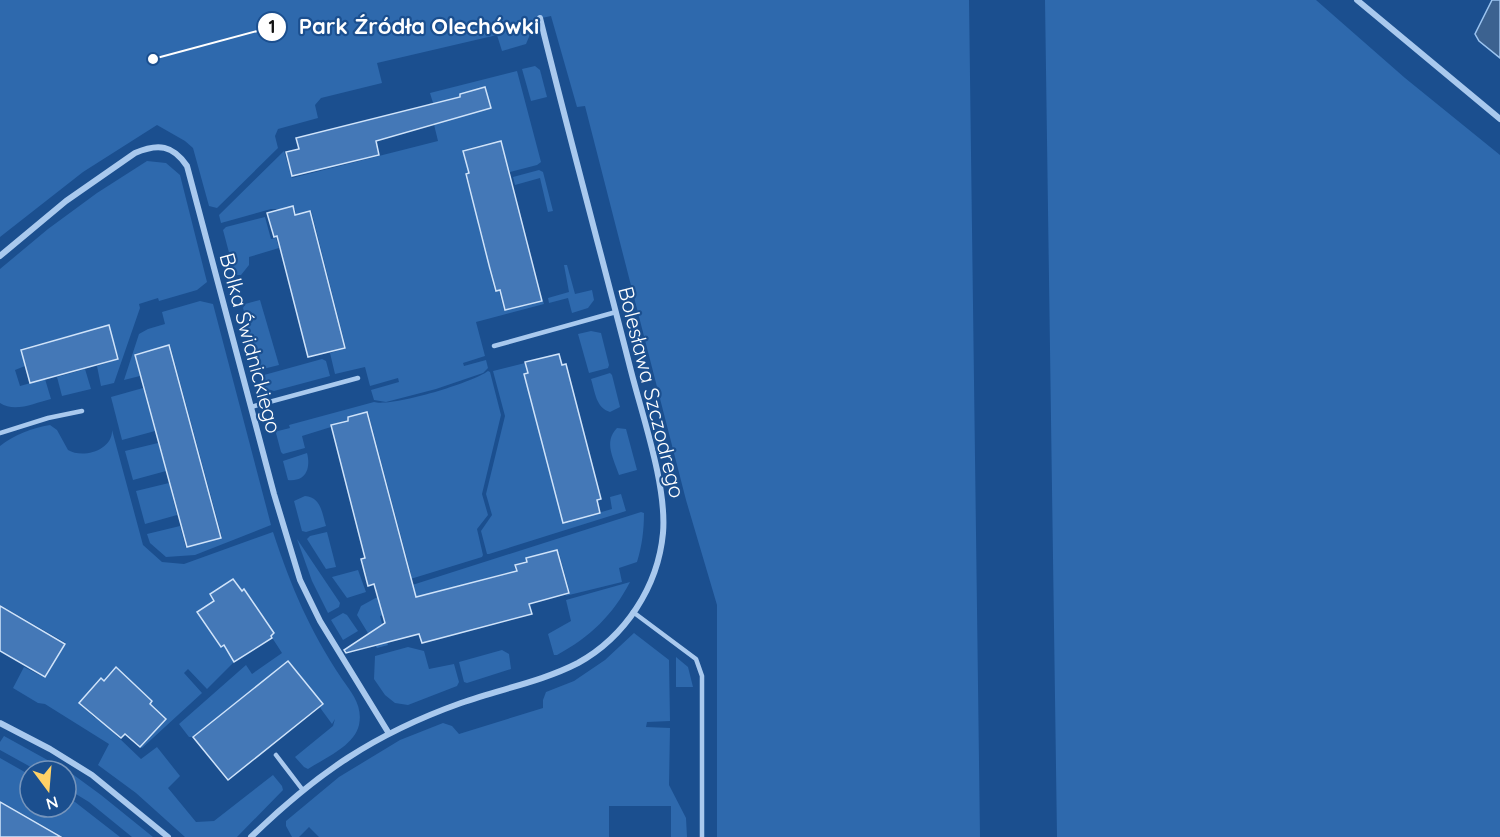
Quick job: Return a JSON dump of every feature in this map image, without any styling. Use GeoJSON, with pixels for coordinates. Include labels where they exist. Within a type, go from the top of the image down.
{"type":"FeatureCollection","features":[{"type":"Feature","properties":{"kind":"street"},"geometry":{"type":"LineString","coordinates":[[1357,0],[1500,119]]}},
{"type":"Feature","properties":{"kind":"street","name":"Bolesława Szczodrego"},"geometry":{"type":"LineString","coordinates":[[251,837],[302,789],[388,732],[433,713],[544,677],[577,663],[611,639],[633,612],[648,586],[660,553],[663,510],[655,464],[540,18]]}},
{"type":"Feature","properties":{"kind":"street","name":"Bolka Świdnickiego"},"geometry":{"type":"LineString","coordinates":[[0,256],[66,201],[128,157],[146,148],[159,146],[167,148],[182,158],[187,166],[282,525],[305,592],[336,649],[388,732]]}},
{"type":"Feature","properties":{"kind":"street"},"geometry":{"type":"LineString","coordinates":[[0,723],[50,749],[92,775],[168,837]]}},
{"type":"Feature","properties":{"kind":"lane"},"geometry":{"type":"LineString","coordinates":[[494,346],[616,312]]}},
{"type":"Feature","properties":{"kind":"lane"},"geometry":{"type":"LineString","coordinates":[[251,407],[358,378]]}},
{"type":"Feature","properties":{"kind":"lane"},"geometry":{"type":"LineString","coordinates":[[0,432],[82,411]]}},
{"type":"Feature","properties":{"kind":"lane"},"geometry":{"type":"LineString","coordinates":[[633,612],[696,659],[700,667],[702,676],[702,837]]}},
{"type":"Feature","properties":{"kind":"lane"},"geometry":{"type":"LineString","coordinates":[[276,755],[302,789]]}},
{"type":"Feature","properties":{"kind":"shaded area"},"geometry":{"type":"Polygon","coordinates":[[[0,0],[969,0],[980,837],[717,837],[717,605],[686,500],[585,106],[577,107],[551,16],[528,21],[531,32],[526,44],[502,51],[497,35],[377,63],[382,83],[321,98],[315,105],[318,118],[278,129],[275,136],[278,148],[217,208],[209,206],[193,148],[157,125],[83,172],[0,237],[0,0]]]}},
{"type":"Feature","properties":{"kind":"shaded area"},"geometry":{"type":"Polygon","coordinates":[[[1045,0],[1316,0],[1405,78],[1500,155],[1500,837],[1057,837],[1045,0]]]}},
{"type":"Feature","properties":{"kind":"shaded area"},"geometry":{"type":"Polygon","coordinates":[[[1492,0],[1500,0],[1500,58],[1479,41],[1475,34],[1492,0]]]}},
{"type":"Feature","properties":{"kind":"shaded area"},"geometry":{"type":"Polygon","coordinates":[[[535,66],[540,70],[547,97],[531,101],[522,69],[535,66]]]}},
{"type":"Feature","properties":{"kind":"shaded area"},"geometry":{"type":"Polygon","coordinates":[[[517,71],[541,162],[510,172],[501,140],[463,150],[469,172],[465,174],[471,196],[475,196],[482,224],[478,225],[484,247],[488,247],[493,267],[489,269],[495,291],[499,291],[504,310],[543,301],[544,304],[476,322],[485,356],[463,363],[464,366],[486,360],[488,368],[483,373],[436,389],[386,402],[374,400],[371,390],[399,382],[398,378],[370,386],[365,367],[335,374],[330,353],[346,348],[311,210],[296,214],[295,209],[282,213],[280,209],[271,209],[221,223],[219,215],[284,151],[292,178],[438,141],[429,104],[433,103],[430,93],[517,71]]]}},
{"type":"Feature","properties":{"kind":"shaded area"},"geometry":{"type":"Polygon","coordinates":[[[147,161],[166,163],[180,175],[207,282],[197,290],[139,304],[140,308],[114,383],[101,386],[97,366],[119,359],[109,325],[21,349],[25,366],[15,370],[20,386],[45,379],[51,399],[18,407],[0,403],[0,269],[48,229],[97,193],[147,161]]]}},
{"type":"Feature","properties":{"kind":"shaded area"},"geometry":{"type":"Polygon","coordinates":[[[539,170],[543,172],[553,211],[548,212],[540,178],[515,185],[513,177],[539,170]]]}},
{"type":"Feature","properties":{"kind":"shaded area"},"geometry":{"type":"Polygon","coordinates":[[[265,217],[271,239],[276,238],[279,248],[249,257],[249,265],[241,275],[235,275],[223,230],[226,227],[265,217]]]}},
{"type":"Feature","properties":{"kind":"shaded area"},"geometry":{"type":"Polygon","coordinates":[[[564,265],[567,265],[575,294],[592,290],[594,300],[588,308],[572,313],[568,298],[549,303],[548,298],[569,292],[564,265]]]}},
{"type":"Feature","properties":{"kind":"shaded area"},"geometry":{"type":"Polygon","coordinates":[[[260,300],[279,365],[263,369],[259,368],[243,308],[245,304],[260,300]]]}},
{"type":"Feature","properties":{"kind":"shaded area"},"geometry":{"type":"Polygon","coordinates":[[[200,301],[213,304],[271,525],[195,555],[166,557],[150,543],[147,534],[180,526],[186,548],[222,537],[170,345],[135,354],[140,376],[124,380],[139,334],[165,324],[162,312],[200,301]]]}},
{"type":"Feature","properties":{"kind":"shaded area"},"geometry":{"type":"Polygon","coordinates":[[[591,331],[601,333],[609,365],[608,368],[589,373],[578,334],[591,331]]]}},
{"type":"Feature","properties":{"kind":"shaded area"},"geometry":{"type":"Polygon","coordinates":[[[322,359],[326,361],[330,376],[274,391],[264,388],[261,378],[264,375],[322,359]]]}},
{"type":"Feature","properties":{"kind":"shaded area"},"geometry":{"type":"Polygon","coordinates":[[[525,363],[528,373],[524,374],[563,523],[612,509],[610,497],[621,494],[626,511],[487,554],[481,531],[492,515],[486,494],[505,416],[493,371],[525,363]]]}},
{"type":"Feature","properties":{"kind":"shaded area"},"geometry":{"type":"Polygon","coordinates":[[[85,369],[91,389],[62,396],[57,377],[85,369]]]}},
{"type":"Feature","properties":{"kind":"shaded area"},"geometry":{"type":"Polygon","coordinates":[[[488,371],[501,415],[482,494],[488,515],[477,529],[483,555],[404,581],[402,577],[411,574],[368,412],[347,417],[348,420],[302,436],[305,448],[283,454],[272,418],[274,416],[278,431],[290,428],[289,425],[374,402],[397,401],[432,393],[466,382],[488,371]]]}},
{"type":"Feature","properties":{"kind":"shaded area"},"geometry":{"type":"Polygon","coordinates":[[[610,373],[620,407],[610,412],[599,403],[591,379],[610,373]]]}},
{"type":"Feature","properties":{"kind":"shaded area"},"geometry":{"type":"Polygon","coordinates":[[[143,388],[155,431],[122,440],[111,397],[143,388]]]}},
{"type":"Feature","properties":{"kind":"shaded area"},"geometry":{"type":"Polygon","coordinates":[[[50,425],[57,430],[68,450],[74,453],[96,451],[108,443],[112,430],[143,545],[162,562],[184,564],[273,532],[294,590],[311,626],[330,661],[356,700],[360,718],[356,732],[338,751],[308,769],[295,757],[333,726],[335,719],[332,724],[320,707],[323,704],[298,673],[275,691],[266,679],[193,737],[189,737],[179,724],[246,665],[252,674],[282,653],[271,636],[274,633],[244,589],[242,591],[232,579],[210,594],[214,601],[197,612],[221,647],[224,645],[234,662],[207,689],[188,669],[184,673],[202,693],[142,748],[140,747],[166,718],[150,704],[152,701],[117,667],[104,681],[101,679],[79,703],[141,759],[157,747],[180,776],[168,788],[196,822],[214,821],[273,775],[283,790],[237,837],[185,837],[136,793],[98,765],[109,744],[45,704],[38,703],[13,688],[24,667],[45,678],[66,643],[0,605],[0,446],[24,432],[50,425]]]}},
{"type":"Feature","properties":{"kind":"shaded area"},"geometry":{"type":"Polygon","coordinates":[[[617,428],[626,429],[637,470],[619,475],[610,445],[617,428]]]}},
{"type":"Feature","properties":{"kind":"shaded area"},"geometry":{"type":"Polygon","coordinates":[[[158,443],[166,471],[133,480],[125,451],[158,443]]]}},
{"type":"Feature","properties":{"kind":"shaded area"},"geometry":{"type":"Polygon","coordinates":[[[307,453],[306,473],[299,479],[288,480],[283,461],[307,453]]]}},
{"type":"Feature","properties":{"kind":"shaded area"},"geometry":{"type":"Polygon","coordinates":[[[169,483],[177,515],[145,524],[136,491],[169,483]]]}},
{"type":"Feature","properties":{"kind":"shaded area"},"geometry":{"type":"Polygon","coordinates":[[[305,496],[318,503],[326,526],[302,531],[294,501],[305,496]]]}},
{"type":"Feature","properties":{"kind":"shaded area"},"geometry":{"type":"Polygon","coordinates":[[[641,512],[644,513],[644,526],[639,556],[637,562],[619,568],[622,582],[565,596],[570,593],[559,553],[555,550],[526,558],[526,561],[514,565],[517,575],[507,578],[506,573],[473,582],[473,586],[451,592],[449,588],[431,593],[417,606],[380,616],[388,645],[377,648],[357,615],[361,606],[381,595],[641,512]]]}},
{"type":"Feature","properties":{"kind":"shaded area"},"geometry":{"type":"Polygon","coordinates":[[[327,532],[336,567],[326,569],[307,539],[310,536],[327,532]]]}},
{"type":"Feature","properties":{"kind":"shaded area"},"geometry":{"type":"Polygon","coordinates":[[[297,539],[340,603],[339,607],[328,613],[312,581],[297,539]]]}},
{"type":"Feature","properties":{"kind":"shaded area"},"geometry":{"type":"Polygon","coordinates":[[[358,570],[366,592],[347,598],[332,577],[358,570]]]}},
{"type":"Feature","properties":{"kind":"shaded area"},"geometry":{"type":"Polygon","coordinates":[[[630,582],[616,605],[600,624],[580,641],[554,655],[548,634],[571,621],[566,600],[630,582]]]}},
{"type":"Feature","properties":{"kind":"shaded area"},"geometry":{"type":"Polygon","coordinates":[[[343,613],[358,631],[343,640],[331,620],[343,613]]]}},
{"type":"Feature","properties":{"kind":"shaded area"},"geometry":{"type":"Polygon","coordinates":[[[634,633],[669,660],[670,721],[647,722],[646,727],[670,728],[669,785],[686,818],[687,837],[671,837],[671,806],[609,806],[609,837],[319,837],[309,827],[299,837],[292,837],[286,821],[339,777],[400,740],[443,723],[452,726],[459,734],[543,708],[546,692],[574,681],[605,660],[634,633]]]}},
{"type":"Feature","properties":{"kind":"shaded area"},"geometry":{"type":"Polygon","coordinates":[[[408,647],[424,651],[429,669],[454,664],[459,682],[457,686],[408,705],[395,703],[385,695],[374,679],[375,656],[408,647]]]}},
{"type":"Feature","properties":{"kind":"shaded area"},"geometry":{"type":"Polygon","coordinates":[[[502,650],[509,654],[511,669],[464,682],[459,662],[502,650]]]}},
{"type":"Feature","properties":{"kind":"shaded area"},"geometry":{"type":"Polygon","coordinates":[[[676,657],[688,667],[693,687],[676,687],[676,657]]]}},
{"type":"Feature","properties":{"kind":"shaded area"},"geometry":{"type":"Polygon","coordinates":[[[4,736],[46,759],[18,760],[0,750],[0,742],[4,736]]]}},
{"type":"Feature","properties":{"kind":"shaded area"},"geometry":{"type":"Polygon","coordinates":[[[0,758],[18,768],[18,811],[0,801],[0,758]]]}},
{"type":"Feature","properties":{"kind":"shaded area"},"geometry":{"type":"Polygon","coordinates":[[[78,778],[153,837],[132,837],[78,795],[78,778]]]}},
{"type":"Feature","properties":{"kind":"shaded area"},"geometry":{"type":"Polygon","coordinates":[[[78,804],[120,837],[63,837],[32,819],[78,819],[78,804]]]}},
{"type":"Feature","properties":{"kind":"building"},"geometry":{"type":"Polygon","coordinates":[[[485,87],[491,108],[376,141],[379,155],[292,176],[286,152],[299,149],[296,138],[460,97],[460,94],[485,87]]]}},
{"type":"Feature","properties":{"kind":"building"},"geometry":{"type":"Polygon","coordinates":[[[501,141],[542,301],[505,310],[500,290],[496,291],[490,269],[466,174],[469,173],[463,151],[501,141]]]}},
{"type":"Feature","properties":{"kind":"building"},"geometry":{"type":"Polygon","coordinates":[[[293,206],[295,215],[310,211],[345,348],[308,357],[277,236],[274,237],[267,213],[293,206]]]}},
{"type":"Feature","properties":{"kind":"building"},"geometry":{"type":"Polygon","coordinates":[[[109,325],[118,359],[30,383],[21,350],[109,325]]]}},
{"type":"Feature","properties":{"kind":"building"},"geometry":{"type":"Polygon","coordinates":[[[169,345],[221,538],[187,547],[135,355],[169,345]]]}},
{"type":"Feature","properties":{"kind":"building"},"geometry":{"type":"Polygon","coordinates":[[[559,354],[562,365],[566,364],[601,499],[597,500],[600,513],[563,523],[524,374],[528,373],[525,362],[559,354]]]}},
{"type":"Feature","properties":{"kind":"building"},"geometry":{"type":"Polygon","coordinates":[[[367,412],[416,597],[517,571],[515,565],[527,562],[526,558],[557,550],[569,593],[529,604],[532,614],[422,643],[419,634],[346,653],[344,650],[385,623],[374,584],[368,586],[361,559],[365,558],[331,425],[348,421],[348,417],[367,412]]]}},
{"type":"Feature","properties":{"kind":"building"},"geometry":{"type":"Polygon","coordinates":[[[233,579],[242,591],[244,589],[274,633],[272,638],[234,662],[224,645],[221,647],[197,612],[214,601],[210,594],[233,579]]]}},
{"type":"Feature","properties":{"kind":"building"},"geometry":{"type":"Polygon","coordinates":[[[0,606],[65,644],[45,677],[0,651],[0,606]]]}},
{"type":"Feature","properties":{"kind":"building"},"geometry":{"type":"Polygon","coordinates":[[[288,661],[323,704],[228,780],[193,737],[288,661]]]}},
{"type":"Feature","properties":{"kind":"building"},"geometry":{"type":"Polygon","coordinates":[[[116,667],[152,701],[150,704],[166,719],[140,747],[125,734],[121,738],[79,703],[101,678],[104,681],[116,667]]]}},
{"type":"Feature","properties":{"kind":"building"},"geometry":{"type":"Polygon","coordinates":[[[0,802],[18,812],[18,819],[30,819],[61,837],[0,837],[0,802]]]}},
{"type":"Feature","properties":{"kind":"place","name":"Park Źródła Olechówki"},"geometry":{"type":"Point","coordinates":[153,59]}}]}
